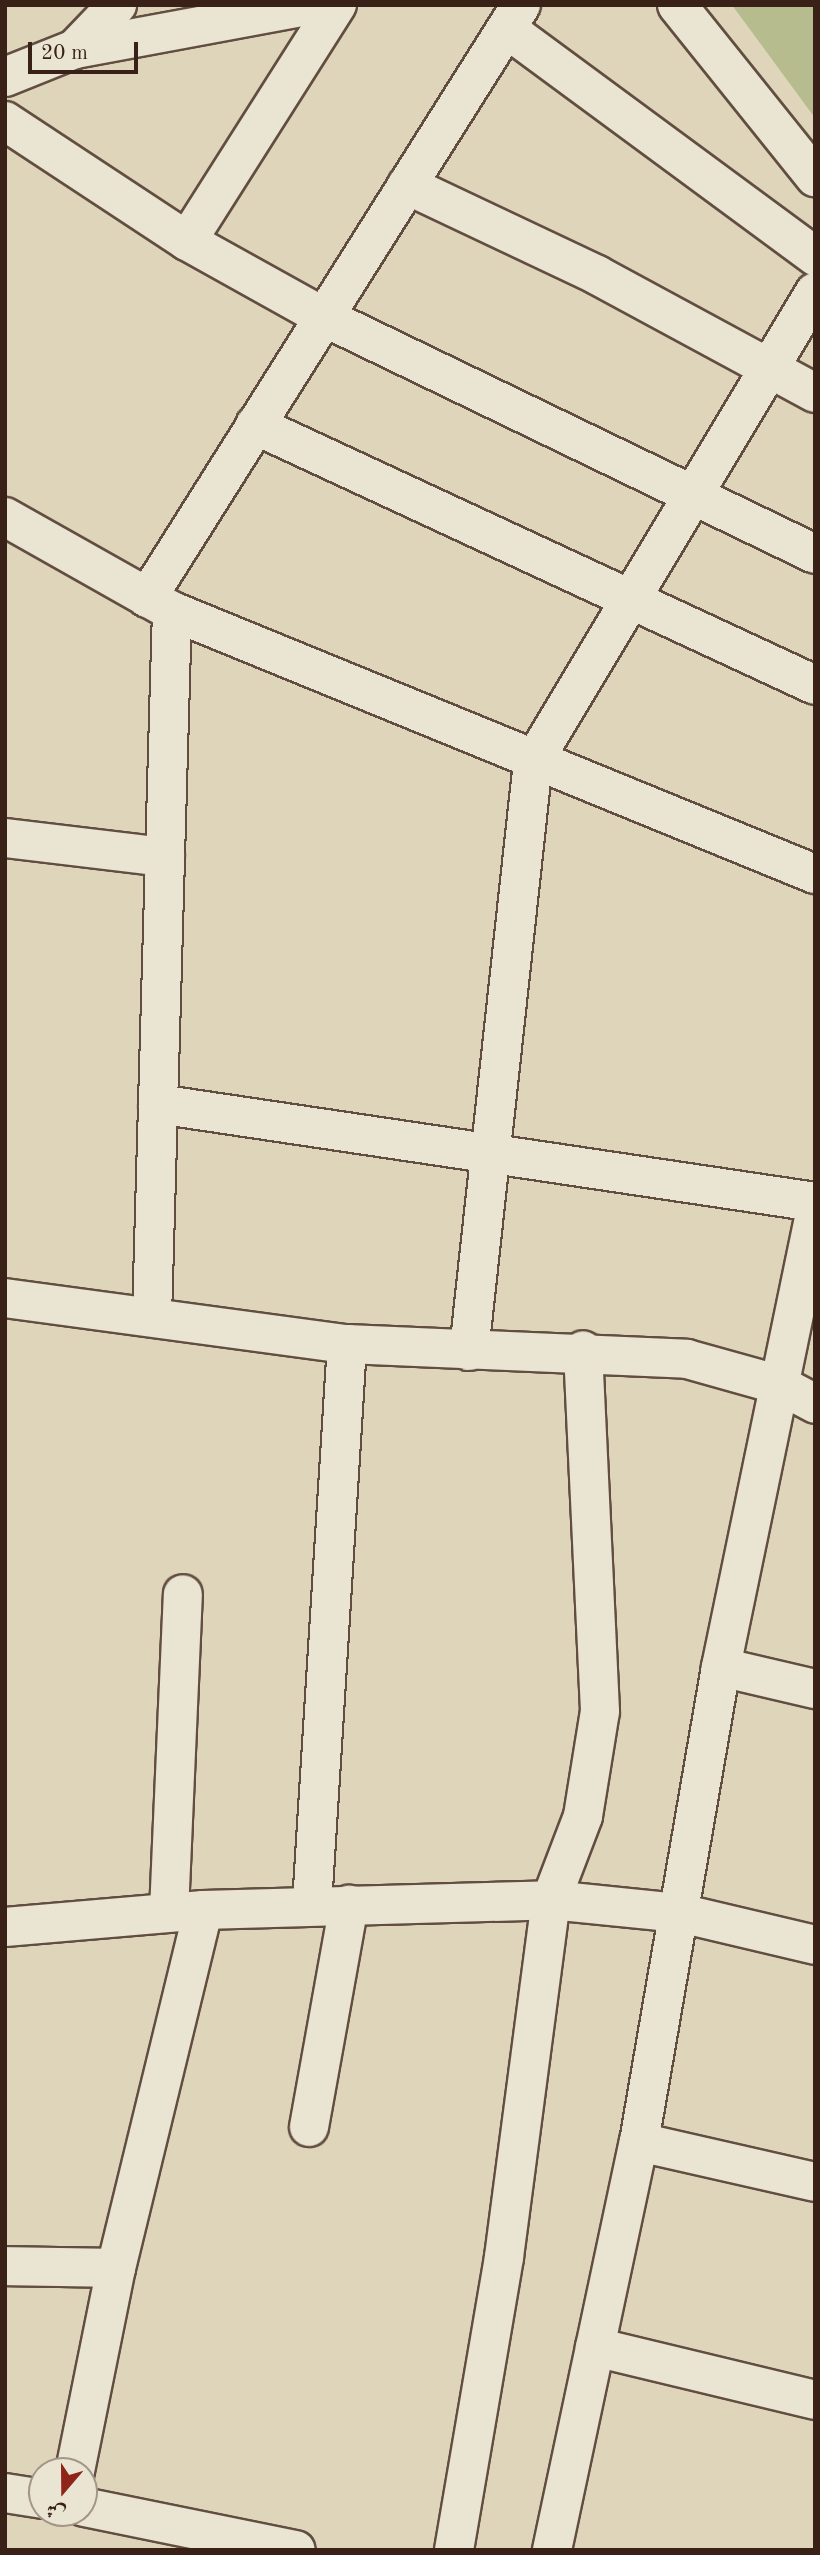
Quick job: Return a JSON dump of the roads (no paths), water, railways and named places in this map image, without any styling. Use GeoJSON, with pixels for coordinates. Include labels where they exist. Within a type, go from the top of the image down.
{"type":"FeatureCollection","features":[{"type":"Feature","properties":{"kind":"street"},"geometry":{"type":"LineString","coordinates":[[75,49],[117,5]]}},
{"type":"Feature","properties":{"kind":"street"},"geometry":{"type":"LineString","coordinates":[[7,73],[75,49],[312,5]]}},
{"type":"Feature","properties":{"kind":"street"},"geometry":{"type":"LineString","coordinates":[[187,241],[337,5]]}},
{"type":"Feature","properties":{"kind":"street"},"geometry":{"type":"LineString","coordinates":[[677,5],[815,177]]}},
{"type":"Feature","properties":{"kind":"street"},"geometry":{"type":"LineString","coordinates":[[152,1317],[165,857],[160,605],[255,425],[322,316],[514,17],[815,256]]}},
{"type":"Feature","properties":{"kind":"street"},"geometry":{"type":"LineString","coordinates":[[5,121],[187,241],[322,316],[690,497],[815,554]]}},
{"type":"Feature","properties":{"kind":"street"},"geometry":{"type":"LineString","coordinates":[[407,185],[597,275],[815,393]]}},
{"type":"Feature","properties":{"kind":"street"},"geometry":{"type":"LineString","coordinates":[[469,1351],[533,762],[628,597],[815,292]]}},
{"type":"Feature","properties":{"kind":"street"},"geometry":{"type":"LineString","coordinates":[[255,425],[815,685]]}},
{"type":"Feature","properties":{"kind":"street"},"geometry":{"type":"LineString","coordinates":[[5,517],[160,605],[533,762],[815,874]]}},
{"type":"Feature","properties":{"kind":"street"},"geometry":{"type":"LineString","coordinates":[[5,838],[165,857]]}},
{"type":"Feature","properties":{"kind":"street"},"geometry":{"type":"LineString","coordinates":[[158,1104],[491,1150],[815,1202]]}},
{"type":"Feature","properties":{"kind":"street"},"geometry":{"type":"LineString","coordinates":[[552,2550],[639,2142],[721,1667],[815,1215]]}},
{"type":"Feature","properties":{"kind":"street"},"geometry":{"type":"LineString","coordinates":[[5,1298],[347,1344],[469,1351],[583,1350],[687,1359],[779,1385],[815,1404]]}},
{"type":"Feature","properties":{"kind":"street"},"geometry":{"type":"LineString","coordinates":[[309,2127],[331,1905],[347,1344]]}},
{"type":"Feature","properties":{"kind":"street"},"geometry":{"type":"LineString","coordinates":[[454,2550],[504,2257],[551,1900],[583,1816],[600,1711],[583,1350]]}},
{"type":"Feature","properties":{"kind":"street"},"geometry":{"type":"LineString","coordinates":[[78,2457],[186,1911],[183,1594]]}},
{"type":"Feature","properties":{"kind":"street"},"geometry":{"type":"LineString","coordinates":[[721,1667],[815,1689]]}},
{"type":"Feature","properties":{"kind":"street"},"geometry":{"type":"LineString","coordinates":[[5,1927],[186,1911],[551,1900],[680,1913],[815,1945]]}},
{"type":"Feature","properties":{"kind":"street"},"geometry":{"type":"LineString","coordinates":[[639,2142],[815,2182]]}},
{"type":"Feature","properties":{"kind":"street"},"geometry":{"type":"LineString","coordinates":[[5,2266],[116,2268]]}},
{"type":"Feature","properties":{"kind":"street"},"geometry":{"type":"LineString","coordinates":[[595,2347],[815,2400]]}},
{"type":"Feature","properties":{"kind":"street"},"geometry":{"type":"LineString","coordinates":[[5,2493],[28,2497]]}},
{"type":"Feature","properties":{"kind":"street"},"geometry":{"type":"LineString","coordinates":[[98,2510],[296,2550]]}}]}
